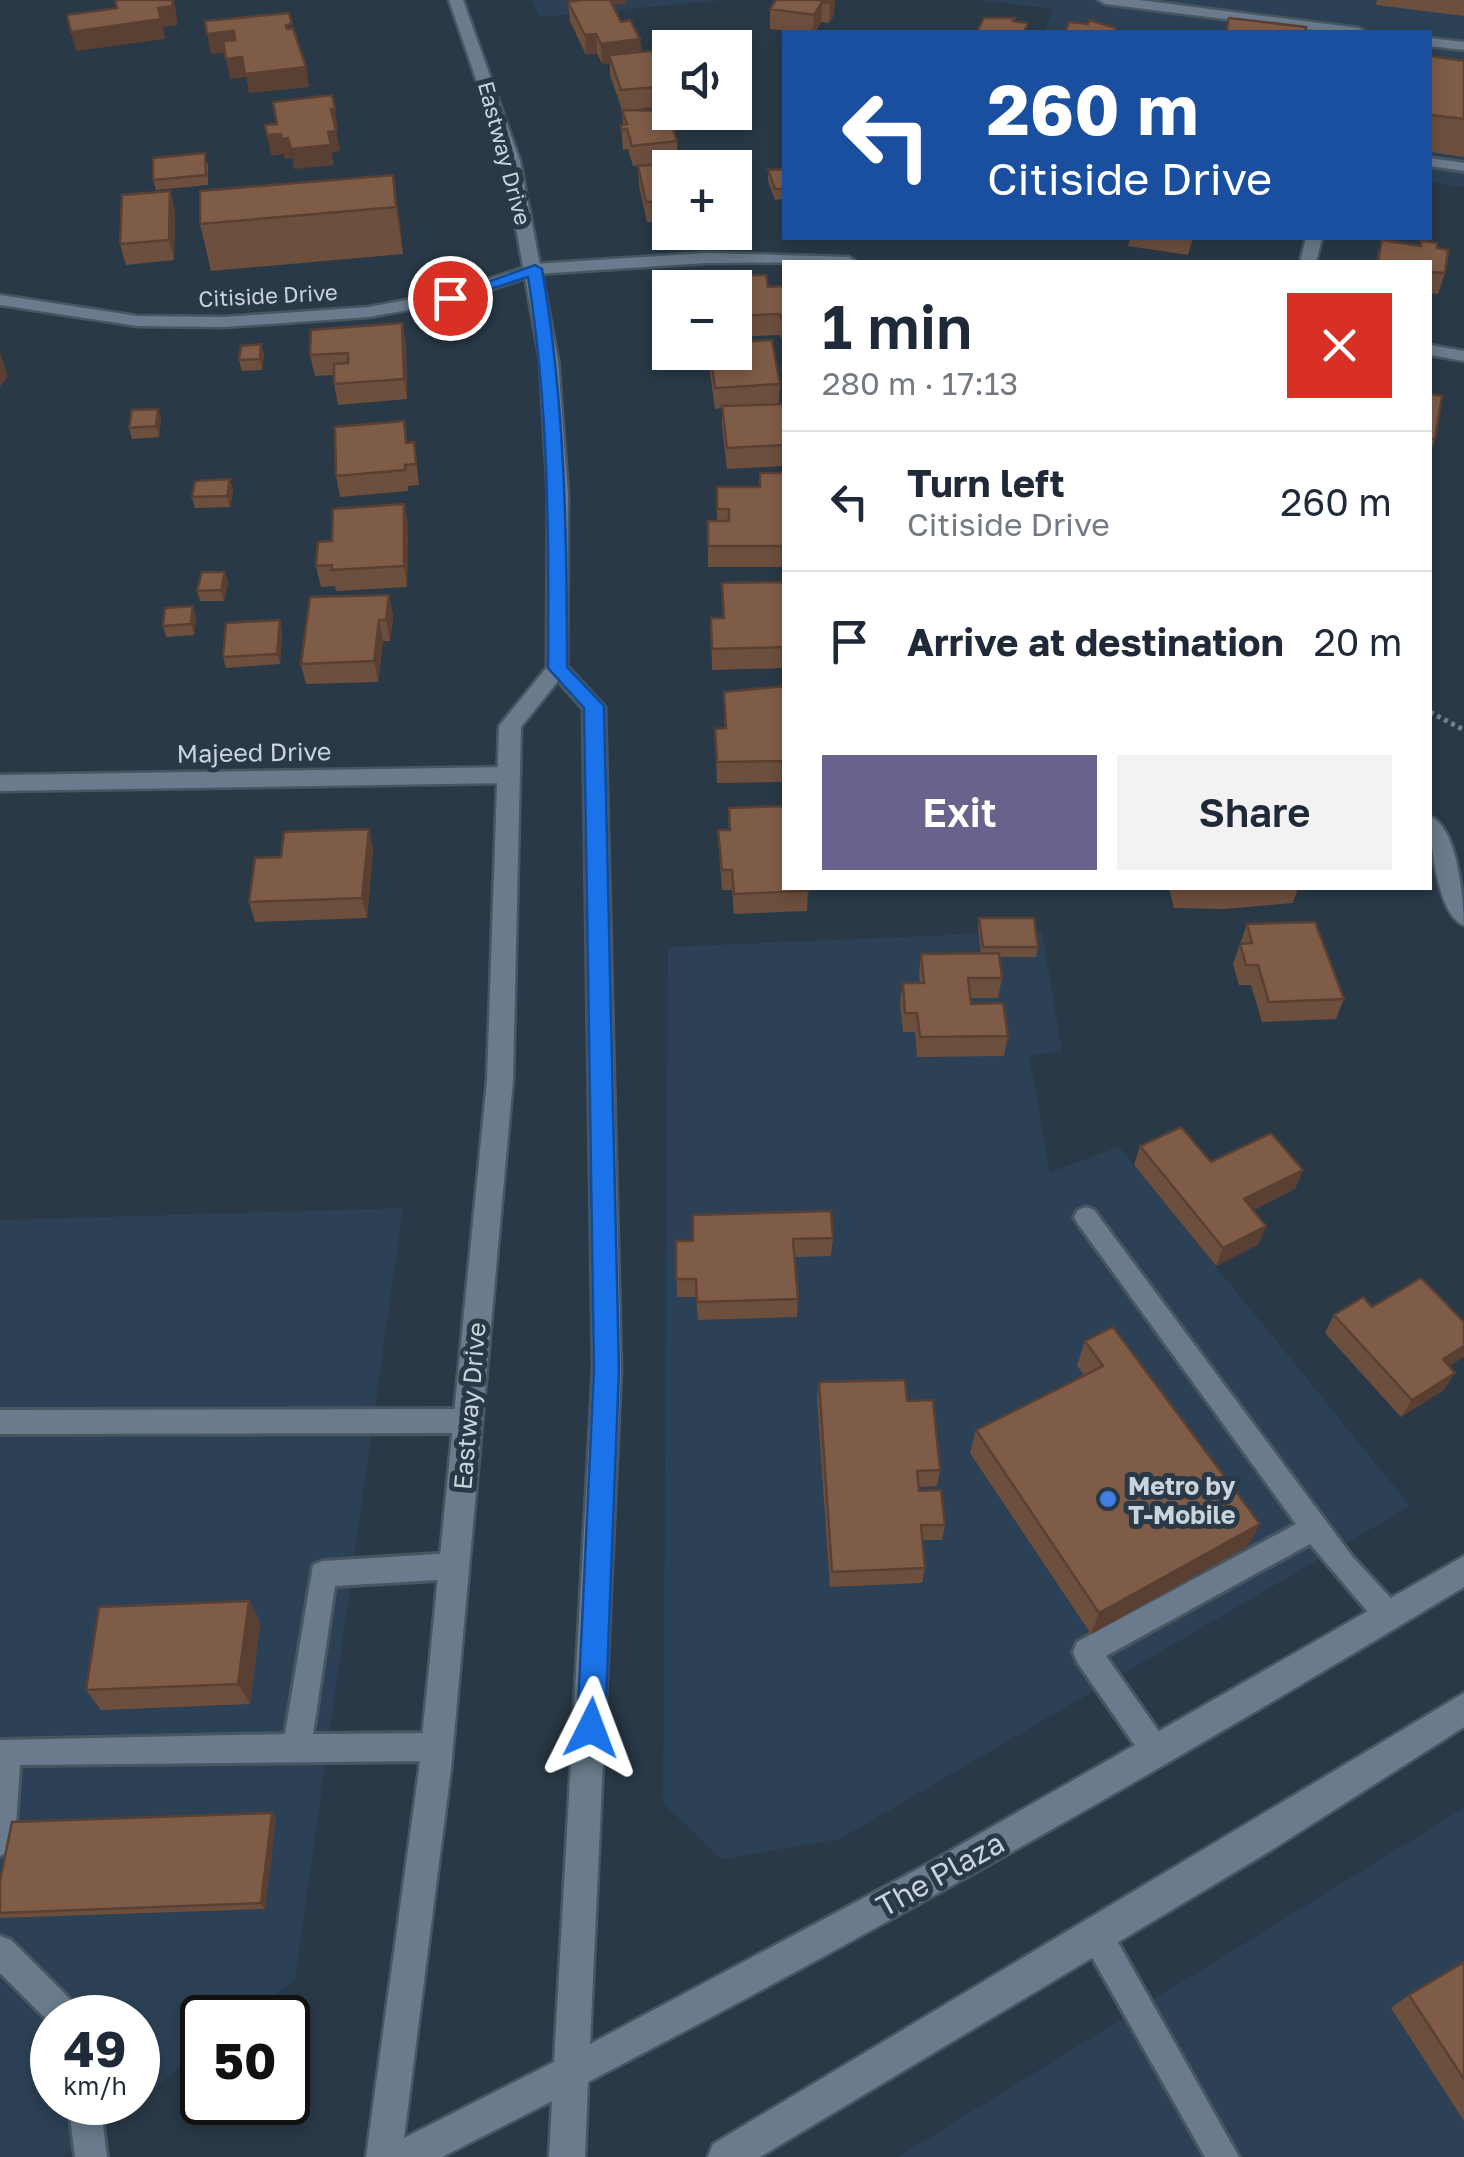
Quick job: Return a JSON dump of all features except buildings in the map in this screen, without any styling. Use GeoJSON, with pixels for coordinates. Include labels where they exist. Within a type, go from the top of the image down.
{"type":"FeatureCollection","features":[{"type":"Feature","properties":{"kind":"main road","name":"Eastway Drive"},"geometry":{"type":"LineString","coordinates":[[384,2157],[437,1747],[500,1080],[510,726],[557,668],[558,496],[550,360],[535,269],[500,116],[456,0]]}},
{"type":"Feature","properties":{"kind":"main road"},"geometry":{"type":"LineString","coordinates":[[1104,0],[1342,30]]}},
{"type":"Feature","properties":{"kind":"main road"},"geometry":{"type":"LineString","coordinates":[[1432,42],[1464,46]]}},
{"type":"Feature","properties":{"kind":"main road","name":"Citiside Drive"},"geometry":{"type":"LineString","coordinates":[[0,300],[137,321],[224,322],[368,312],[450,298],[535,269],[706,258],[782,260]]}},
{"type":"Feature","properties":{"kind":"main road"},"geometry":{"type":"LineString","coordinates":[[1432,350],[1464,356]]}},
{"type":"Feature","properties":{"kind":"main road"},"geometry":{"type":"LineString","coordinates":[[557,668],[594,706],[607,1370],[568,2157]]}},
{"type":"Feature","properties":{"kind":"main road","name":"Majeed Drive"},"geometry":{"type":"LineString","coordinates":[[0,783],[509,776]]}},
{"type":"Feature","properties":{"kind":"main road"},"geometry":{"type":"LineString","coordinates":[[1432,830],[1464,916]]}},
{"type":"Feature","properties":{"kind":"main road","name":"The Plaza"},"geometry":{"type":"LineString","coordinates":[[404,2157],[574,2074],[1157,1754],[1464,1570]]}},
{"type":"Feature","properties":{"kind":"main road"},"geometry":{"type":"LineString","coordinates":[[726,2157],[759,2148],[1096,1934],[1258,1840],[1464,1709]]}},
{"type":"Feature","properties":{"kind":"lane"},"geometry":{"type":"LineString","coordinates":[[1432,162],[1464,167]]}},
{"type":"Feature","properties":{"kind":"lane"},"geometry":{"type":"LineString","coordinates":[[1086,1217],[1342,1565],[1389,1616]]}},
{"type":"Feature","properties":{"kind":"lane"},"geometry":{"type":"LineString","coordinates":[[0,1422],[468,1421]]}},
{"type":"Feature","properties":{"kind":"lane"},"geometry":{"type":"LineString","coordinates":[[1157,1754],[1087,1652],[1314,1527]]}},
{"type":"Feature","properties":{"kind":"lane"},"geometry":{"type":"LineString","coordinates":[[298,1748],[323,1574],[454,1566]]}},
{"type":"Feature","properties":{"kind":"lane"},"geometry":{"type":"LineString","coordinates":[[0,1840],[7,1751],[437,1747]]}},
{"type":"Feature","properties":{"kind":"lane"},"geometry":{"type":"LineString","coordinates":[[1096,1934],[1223,2157]]}},
{"type":"Feature","properties":{"kind":"lane"},"geometry":{"type":"LineString","coordinates":[[0,1951],[44,1995]]}},
{"type":"Feature","properties":{"kind":"lane"},"geometry":{"type":"LineString","coordinates":[[87,2125],[91,2157]]}},
{"type":"Feature","properties":{"kind":"path"},"geometry":{"type":"LineString","coordinates":[[1432,713],[1464,730]]}},
{"type":"Feature","properties":{"kind":"shaded area"},"geometry":{"type":"Polygon","coordinates":[[[531,0],[726,0],[540,17],[531,0]]]}},
{"type":"Feature","properties":{"kind":"shaded area"},"geometry":{"type":"Polygon","coordinates":[[[978,0],[1464,0],[1464,187],[1432,182],[1432,30],[1045,30],[1053,9],[978,0]]]}},
{"type":"Feature","properties":{"kind":"shaded area"},"geometry":{"type":"Polygon","coordinates":[[[1042,931],[1062,1052],[1029,1055],[1050,1172],[1119,1147],[1410,1506],[840,1839],[721,1859],[663,1803],[668,947],[1042,931]]]}},
{"type":"Feature","properties":{"kind":"shaded area"},"geometry":{"type":"Polygon","coordinates":[[[403,1208],[295,1980],[276,1995],[180,1995],[180,2068],[160,2084],[160,1995],[30,1995],[30,2125],[107,2125],[64,2157],[0,2157],[0,1220],[403,1208]]]}},
{"type":"Feature","properties":{"kind":"shaded area"},"geometry":{"type":"Polygon","coordinates":[[[1464,1808],[1464,2157],[898,2157],[1464,1808]]]}},
{"type":"Feature","properties":{"kind":"place","name":"Metro by T-Mobile"},"geometry":{"type":"Point","coordinates":[1108,1499]}},
{"type":"Feature","properties":{"kind":"route"},"geometry":{"type":"LineString","coordinates":[[450,298],[535,269],[550,360],[558,496],[557,668],[594,706],[607,1370],[591,1728]]}}]}
